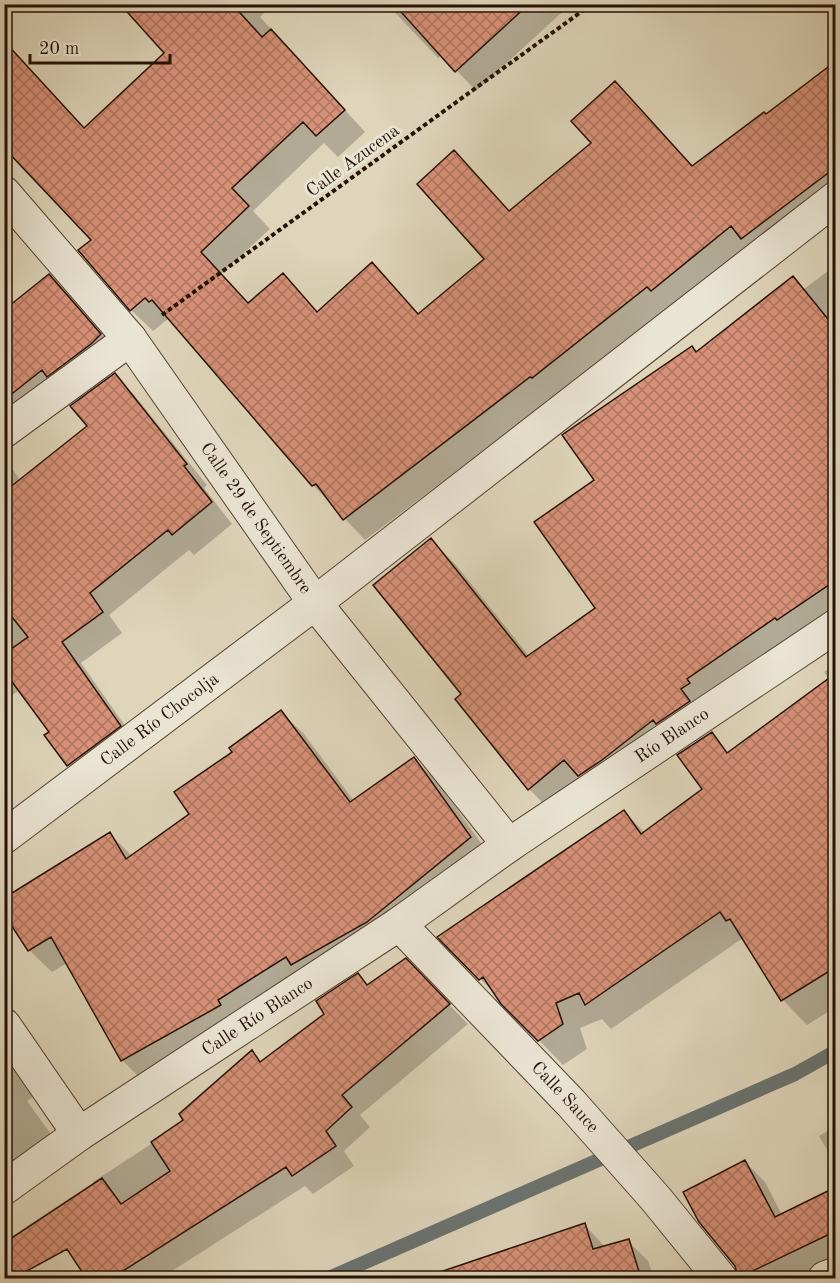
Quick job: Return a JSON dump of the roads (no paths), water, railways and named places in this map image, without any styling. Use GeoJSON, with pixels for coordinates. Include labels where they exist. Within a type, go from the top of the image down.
{"type":"FeatureCollection","features":[{"type":"Feature","properties":{"kind":"street","name":"Calle 29 de Septiembre"},"geometry":{"type":"LineString","coordinates":[[4,194],[130,339],[315,603],[509,846]]}},
{"type":"Feature","properties":{"kind":"street","name":"Calle Río Chocolja"},"geometry":{"type":"LineString","coordinates":[[4,837],[315,603],[836,198]]}},
{"type":"Feature","properties":{"kind":"street"},"geometry":{"type":"LineString","coordinates":[[4,430],[130,339]]}},
{"type":"Feature","properties":{"kind":"street","name":"Río Blanco"},"geometry":{"type":"LineString","coordinates":[[509,846],[836,626]]}},
{"type":"Feature","properties":{"kind":"street","name":"Calle Río Blanco"},"geometry":{"type":"LineString","coordinates":[[4,1188],[79,1134],[399,924],[509,846]]}},
{"type":"Feature","properties":{"kind":"street","name":"Calle Sauce"},"geometry":{"type":"LineString","coordinates":[[399,924],[571,1103],[656,1198],[720,1278]]}},
{"type":"Feature","properties":{"kind":"street"},"geometry":{"type":"LineString","coordinates":[[4,1025],[79,1134]]}},
{"type":"Feature","properties":{"kind":"street"},"geometry":{"type":"LineString","coordinates":[[825,1278],[836,1274]]}},
{"type":"Feature","properties":{"kind":"waterway"},"geometry":{"type":"LineString","coordinates":[[329,1278],[795,1074],[836,1051]]}}]}
